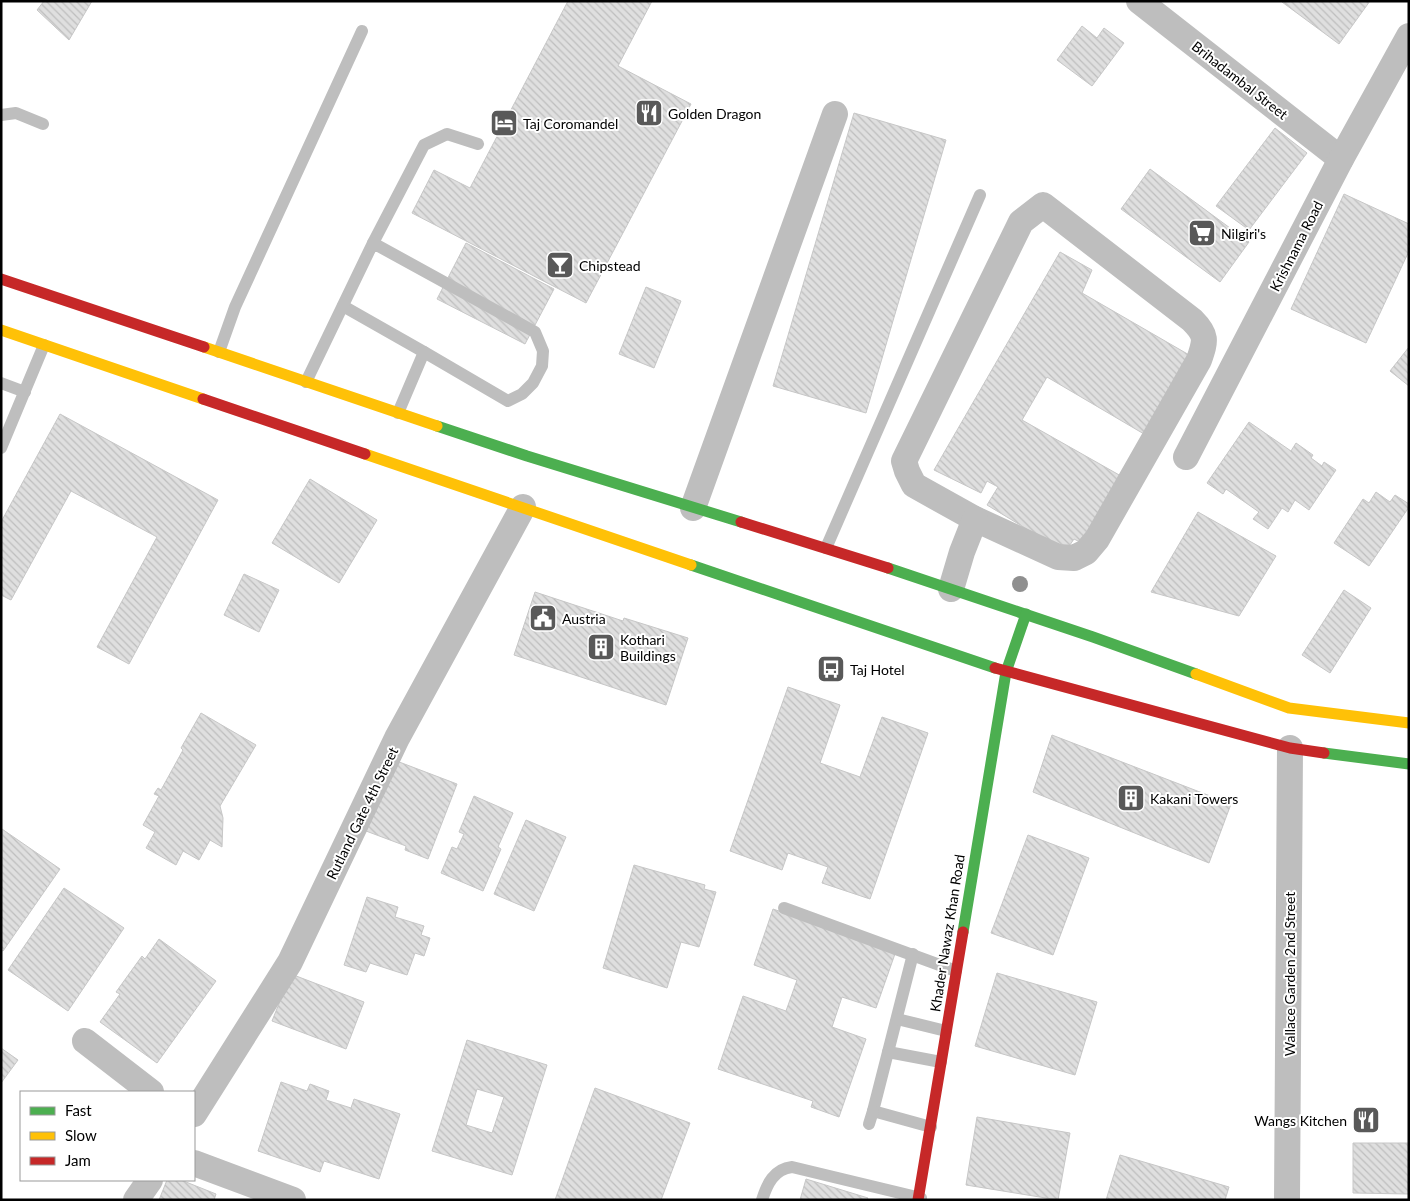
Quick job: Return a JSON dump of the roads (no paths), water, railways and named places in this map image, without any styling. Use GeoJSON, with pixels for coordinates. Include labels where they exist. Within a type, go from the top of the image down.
{"type":"FeatureCollection","features":[{"type":"Feature","properties":{"kind":"main road"},"geometry":{"type":"LineString","coordinates":[[1,279],[527,456],[826,548],[1026,614],[1288,708],[1408,724]]}},
{"type":"Feature","properties":{"kind":"main road"},"geometry":{"type":"LineString","coordinates":[[1,330],[1006,672],[1290,748],[1409,764]]}},
{"type":"Feature","properties":{"kind":"main road","name":"Khader Nawaz Khan Road"},"geometry":{"type":"LineString","coordinates":[[921,1199],[946,1031],[1006,672],[1026,614]]}},
{"type":"Feature","properties":{"kind":"street","name":"Brihadambal Street"},"geometry":{"type":"LineString","coordinates":[[1139,1],[1341,159]]}},
{"type":"Feature","properties":{"kind":"street","name":"Krishnama Road"},"geometry":{"type":"LineString","coordinates":[[1186,457],[1341,159],[1409,36]]}},
{"type":"Feature","properties":{"kind":"street"},"geometry":{"type":"LineString","coordinates":[[693,508],[835,114]]}},
{"type":"Feature","properties":{"kind":"street"},"geometry":{"type":"LineString","coordinates":[[1043,205],[1192,320],[1202,330],[1205,344],[1190,377],[1096,539],[1086,552],[1074,558],[1058,557],[975,519],[914,485],[904,461],[1020,222],[1043,205]]}},
{"type":"Feature","properties":{"kind":"street","name":"Rutland Gate 4th Street"},"geometry":{"type":"LineString","coordinates":[[195,1112],[290,962],[398,738],[524,507]]}},
{"type":"Feature","properties":{"kind":"street"},"geometry":{"type":"LineString","coordinates":[[950,589],[975,519]]}},
{"type":"Feature","properties":{"kind":"street","name":"Wallace Garden 2nd Street"},"geometry":{"type":"LineString","coordinates":[[1287,1200],[1290,748]]}},
{"type":"Feature","properties":{"kind":"street"},"geometry":{"type":"LineString","coordinates":[[85,1041],[149,1091]]}},
{"type":"Feature","properties":{"kind":"street"},"geometry":{"type":"LineString","coordinates":[[195,1163],[293,1200]]}},
{"type":"Feature","properties":{"kind":"street"},"geometry":{"type":"LineString","coordinates":[[136,1200],[149,1181]]}},
{"type":"Feature","properties":{"kind":"lane"},"geometry":{"type":"LineString","coordinates":[[219,352],[235,307],[362,31]]}},
{"type":"Feature","properties":{"kind":"lane"},"geometry":{"type":"LineString","coordinates":[[1,115],[16,113],[43,124]]}},
{"type":"Feature","properties":{"kind":"lane"},"geometry":{"type":"LineString","coordinates":[[306,382],[373,243],[424,145],[447,134],[478,144]]}},
{"type":"Feature","properties":{"kind":"lane"},"geometry":{"type":"LineString","coordinates":[[826,548],[980,195]]}},
{"type":"Feature","properties":{"kind":"lane"},"geometry":{"type":"LineString","coordinates":[[343,306],[508,401],[522,394],[533,383],[542,366],[543,351],[534,332],[373,243]]}},
{"type":"Feature","properties":{"kind":"lane"},"geometry":{"type":"LineString","coordinates":[[1,448],[44,345]]}},
{"type":"Feature","properties":{"kind":"lane"},"geometry":{"type":"LineString","coordinates":[[398,413],[424,352]]}},
{"type":"Feature","properties":{"kind":"lane"},"geometry":{"type":"LineString","coordinates":[[1,383],[24,392]]}},
{"type":"Feature","properties":{"kind":"lane"},"geometry":{"type":"LineString","coordinates":[[784,908],[956,971]]}},
{"type":"Feature","properties":{"kind":"lane"},"geometry":{"type":"LineString","coordinates":[[869,1124],[912,954]]}},
{"type":"Feature","properties":{"kind":"lane"},"geometry":{"type":"LineString","coordinates":[[897,1019],[946,1031]]}},
{"type":"Feature","properties":{"kind":"lane"},"geometry":{"type":"LineString","coordinates":[[888,1052],[941,1062]]}},
{"type":"Feature","properties":{"kind":"lane"},"geometry":{"type":"LineString","coordinates":[[873,1111],[931,1127]]}},
{"type":"Feature","properties":{"kind":"lane"},"geometry":{"type":"LineString","coordinates":[[762,1200],[766,1187],[778,1172],[784,1168],[792,1167],[921,1199]]}},
{"type":"Feature","properties":{"kind":"place","name":"Golden Dragon"},"geometry":{"type":"Point","coordinates":[649,113]}},
{"type":"Feature","properties":{"kind":"place","name":"Taj Coromandel"},"geometry":{"type":"Point","coordinates":[504,123]}},
{"type":"Feature","properties":{"kind":"place","name":"Nilgiri's"},"geometry":{"type":"Point","coordinates":[1202,233]}},
{"type":"Feature","properties":{"kind":"place","name":"Chipstead"},"geometry":{"type":"Point","coordinates":[560,265]}},
{"type":"Feature","properties":{"kind":"place","name":"Austria"},"geometry":{"type":"Point","coordinates":[543,618]}},
{"type":"Feature","properties":{"kind":"place","name":"Kothari Buildings"},"geometry":{"type":"Point","coordinates":[601,647]}},
{"type":"Feature","properties":{"kind":"place","name":"Taj Hotel"},"geometry":{"type":"Point","coordinates":[831,669]}},
{"type":"Feature","properties":{"kind":"place","name":"Kakani Towers"},"geometry":{"type":"Point","coordinates":[1131,798]}},
{"type":"Feature","properties":{"kind":"place","name":"Wangs Kitchen"},"geometry":{"type":"Point","coordinates":[1366,1120]}}]}
